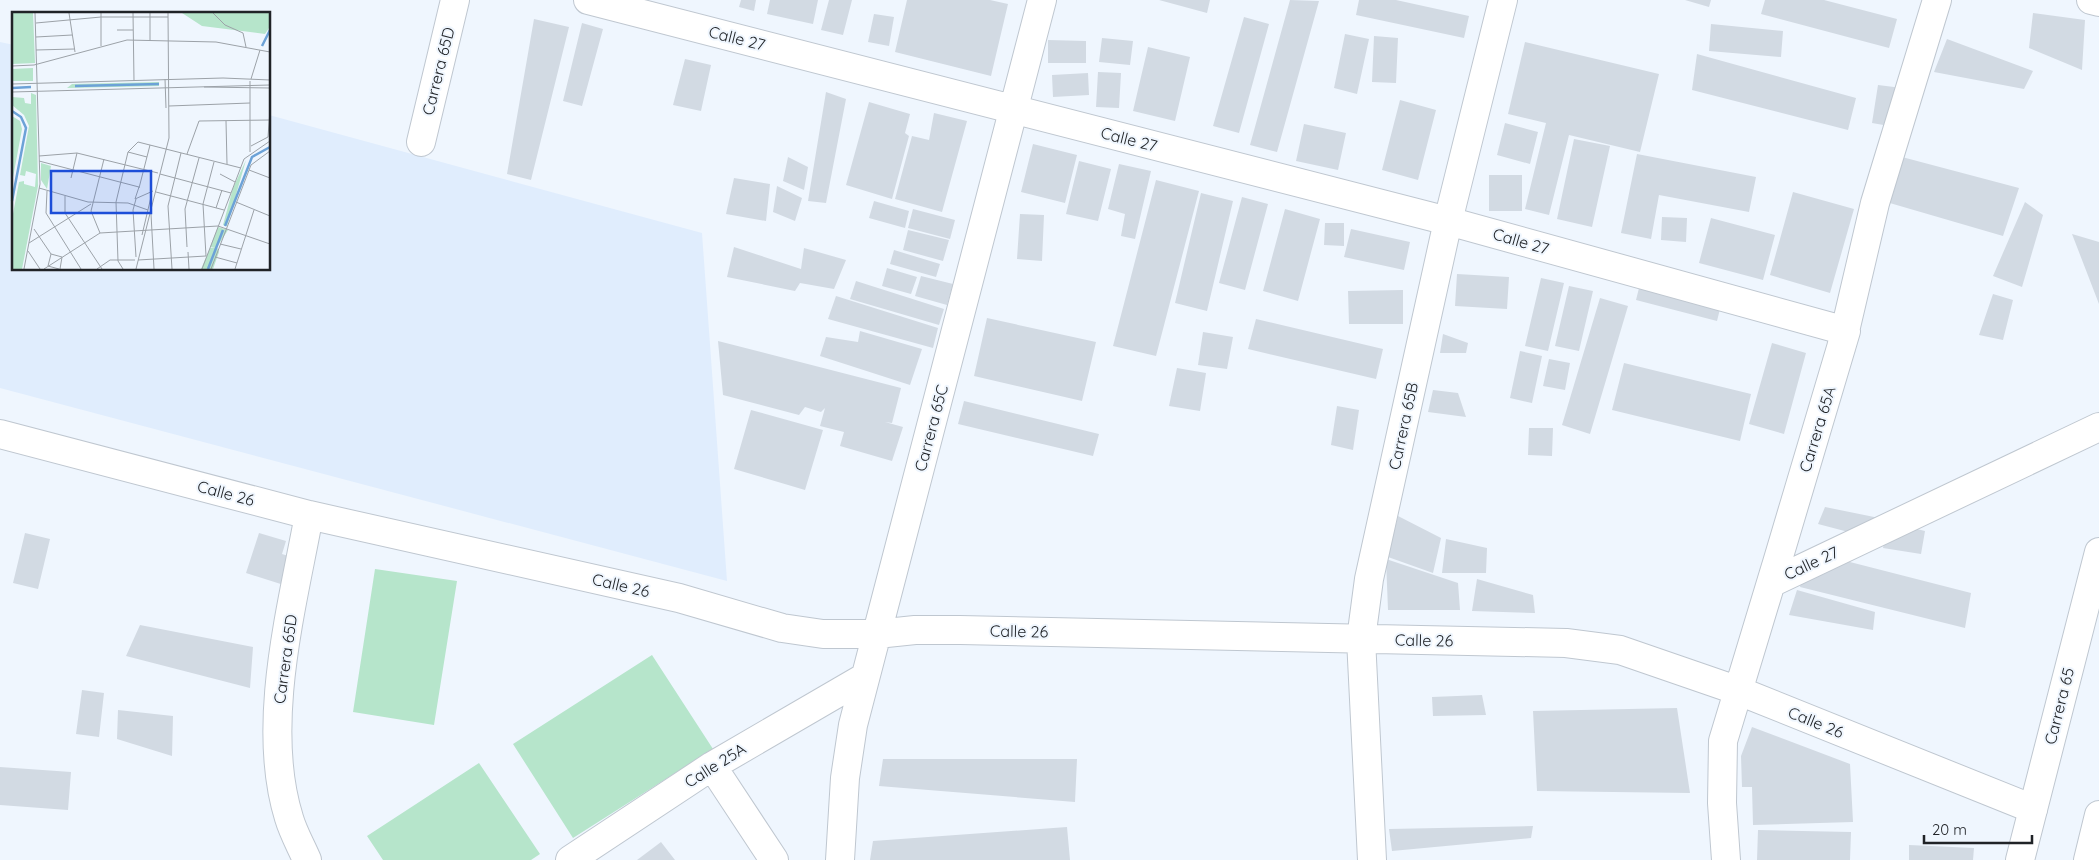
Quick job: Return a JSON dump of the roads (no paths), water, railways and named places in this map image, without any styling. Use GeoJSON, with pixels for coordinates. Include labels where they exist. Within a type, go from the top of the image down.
{"type":"FeatureCollection","features":[{"type":"Feature","properties":{"kind":"street","name":"Carrera 65D"},"geometry":{"type":"LineString","coordinates":[[421,142],[455,0]]}},
{"type":"Feature","properties":{"kind":"street","name":"Calle 27"},"geometry":{"type":"LineString","coordinates":[[588,0],[1448,221],[1846,331]]}},
{"type":"Feature","properties":{"kind":"street","name":"Carrera 65C"},"geometry":{"type":"LineString","coordinates":[[840,860],[845,778],[853,725],[1042,0]]}},
{"type":"Feature","properties":{"kind":"street","name":"Carrera 65B"},"geometry":{"type":"LineString","coordinates":[[1372,860],[1362,639],[1369,578],[1448,221],[1503,0]]}},
{"type":"Feature","properties":{"kind":"street","name":"Carrera 65A"},"geometry":{"type":"LineString","coordinates":[[1726,860],[1722,803],[1723,741],[1846,331],[1875,204],[1937,0]]}},
{"type":"Feature","properties":{"kind":"street"},"geometry":{"type":"LineString","coordinates":[[2091,0],[2099,2]]}},
{"type":"Feature","properties":{"kind":"street","name":"Calle 27"},"geometry":{"type":"LineString","coordinates":[[1771,583],[2099,427]]}},
{"type":"Feature","properties":{"kind":"street","name":"Calle 26"},"geometry":{"type":"LineString","coordinates":[[0,434],[309,515],[679,598],[782,628],[823,634],[877,634],[915,630],[960,630],[1566,643],[1611,649],[1739,691],[2033,809]]}},
{"type":"Feature","properties":{"kind":"street","name":"Carrera 65D"},"geometry":{"type":"LineString","coordinates":[[306,860],[288,818],[278,765],[278,686],[309,515]]}},
{"type":"Feature","properties":{"kind":"street","name":"Carrera 65"},"geometry":{"type":"LineString","coordinates":[[2020,860],[2099,552]]}},
{"type":"Feature","properties":{"kind":"street","name":"Calle 25A"},"geometry":{"type":"LineString","coordinates":[[570,860],[712,766],[865,677]]}},
{"type":"Feature","properties":{"kind":"street"},"geometry":{"type":"LineString","coordinates":[[712,766],[774,860]]}},
{"type":"Feature","properties":{"kind":"street"},"geometry":{"type":"LineString","coordinates":[[2089,858],[2099,814]]}}]}
